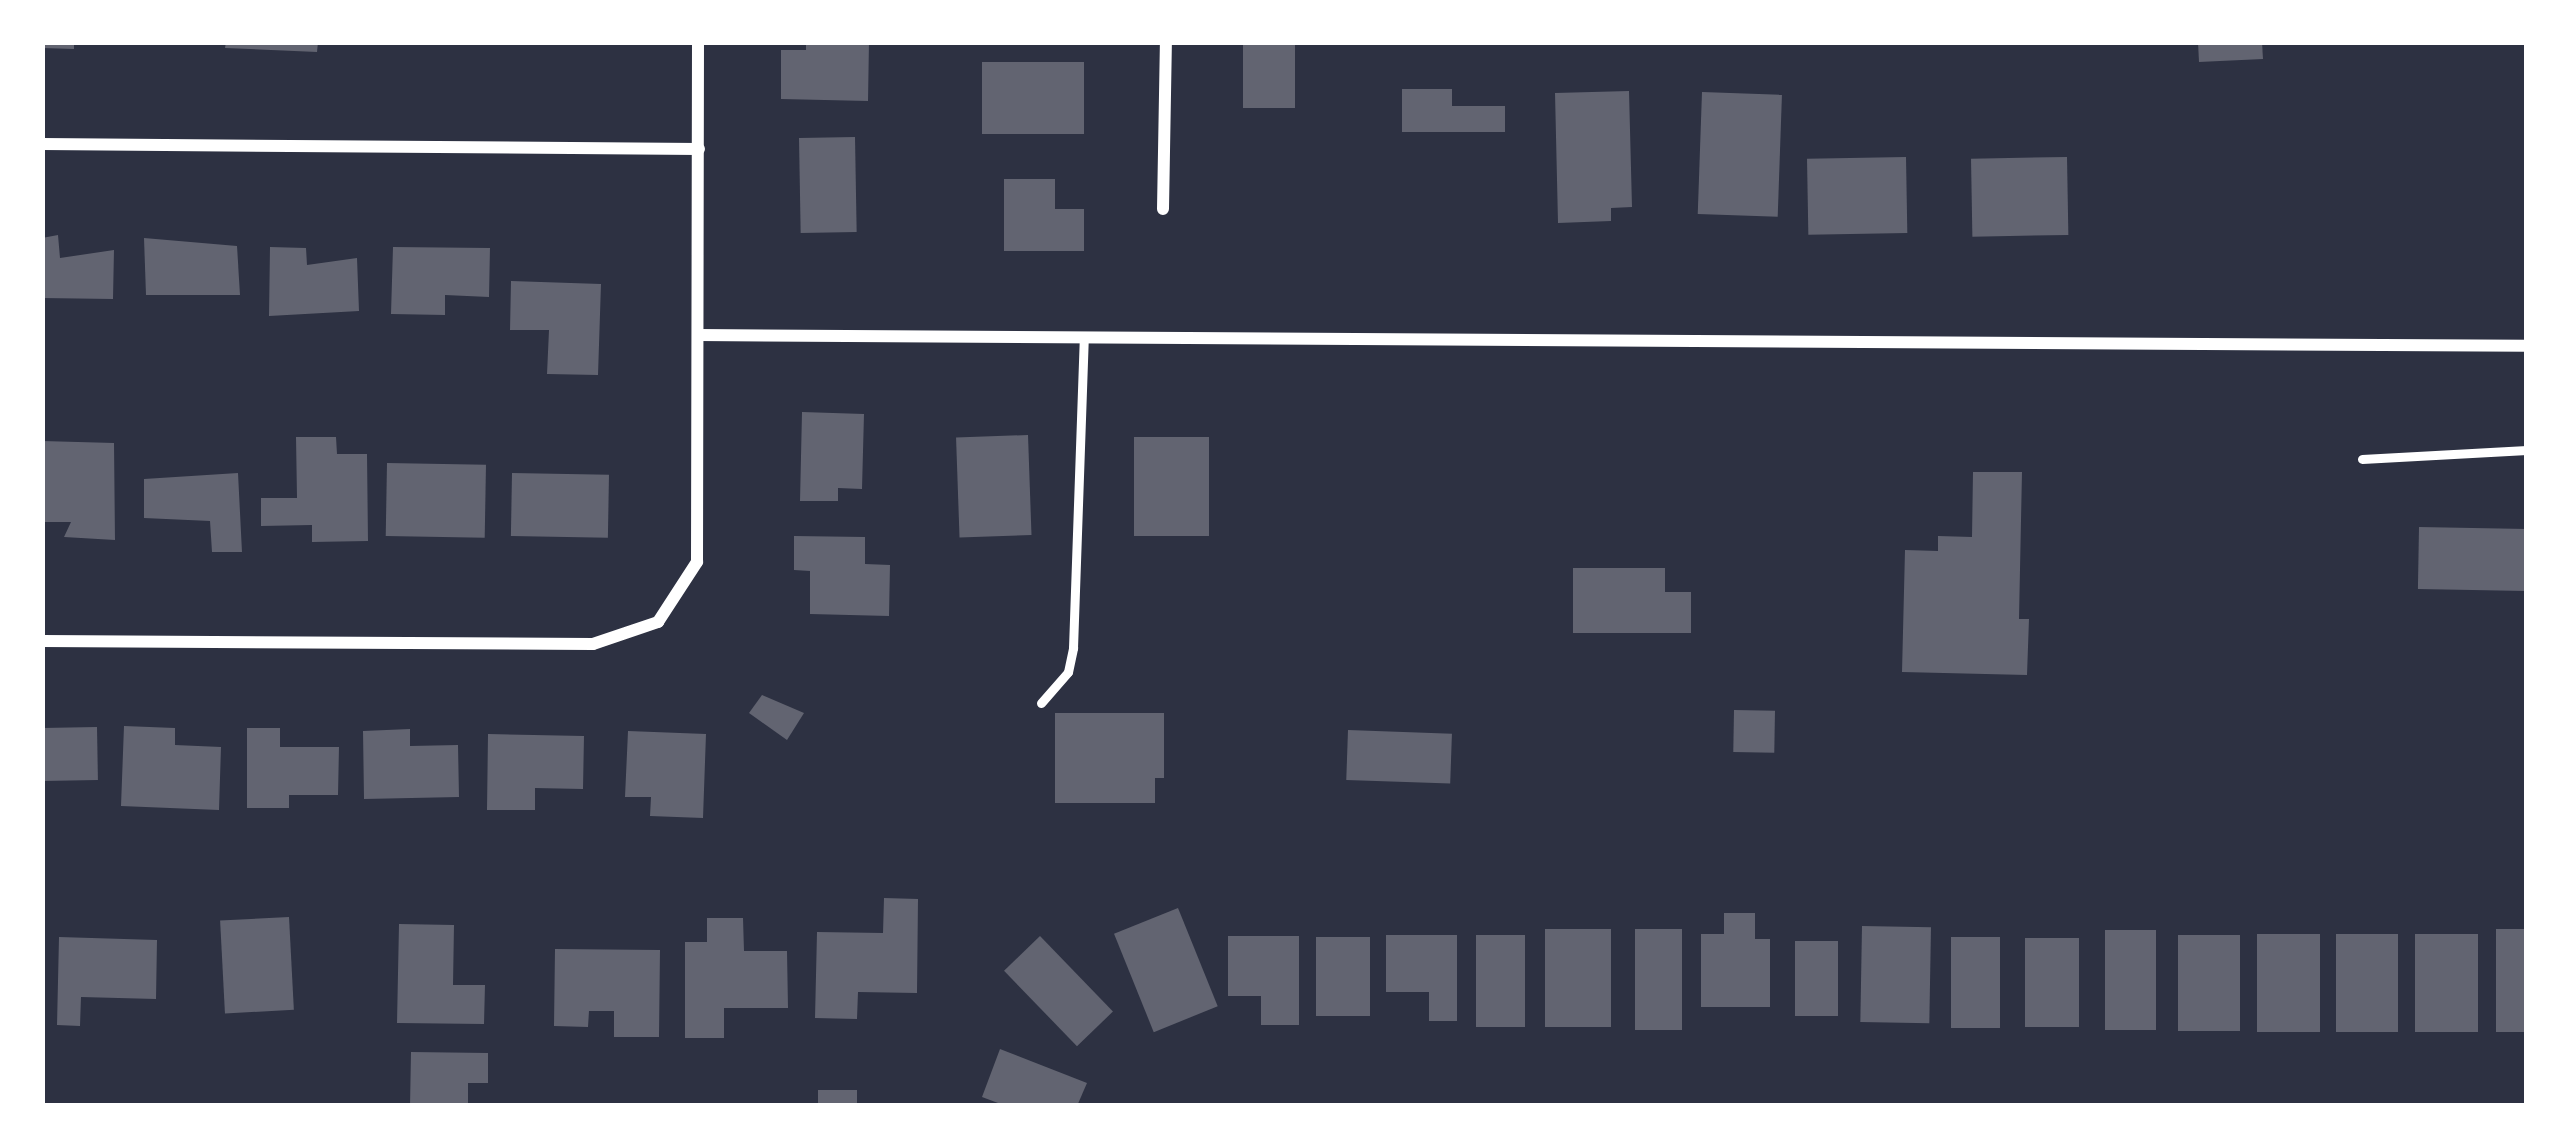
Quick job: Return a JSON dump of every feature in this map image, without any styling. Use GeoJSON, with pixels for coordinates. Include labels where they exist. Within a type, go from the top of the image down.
{"type":"FeatureCollection","features":[{"type":"Feature","properties":{"kind":"street"},"geometry":{"type":"LineString","coordinates":[[42,641],[593,644],[658,622],[697,562],[698,42]]}},
{"type":"Feature","properties":{"kind":"street"},"geometry":{"type":"LineString","coordinates":[[1163,209],[1166,42]]}},
{"type":"Feature","properties":{"kind":"street"},"geometry":{"type":"LineString","coordinates":[[42,144],[699,149]]}},
{"type":"Feature","properties":{"kind":"street"},"geometry":{"type":"LineString","coordinates":[[698,335],[2527,346]]}},
{"type":"Feature","properties":{"kind":"lane"},"geometry":{"type":"LineString","coordinates":[[1041,703],[1068,672],[1073,649],[1084,337]]}},
{"type":"Feature","properties":{"kind":"lane"},"geometry":{"type":"LineString","coordinates":[[2362,460],[2527,450]]}},
{"type":"Feature","properties":{"kind":"building"},"geometry":{"type":"Polygon","coordinates":[[[42,42],[74,42],[74,49],[42,48],[42,42]]]}},
{"type":"Feature","properties":{"kind":"building"},"geometry":{"type":"Polygon","coordinates":[[[226,42],[318,42],[317,52],[225,48],[226,42]]]}},
{"type":"Feature","properties":{"kind":"building"},"geometry":{"type":"Polygon","coordinates":[[[806,42],[869,42],[868,101],[781,99],[781,50],[806,50],[806,42]]]}},
{"type":"Feature","properties":{"kind":"building"},"geometry":{"type":"Polygon","coordinates":[[[1243,42],[1295,42],[1295,108],[1243,108],[1243,42]]]}},
{"type":"Feature","properties":{"kind":"building"},"geometry":{"type":"Polygon","coordinates":[[[2198,42],[2262,42],[2263,59],[2199,62],[2198,42]]]}},
{"type":"Feature","properties":{"kind":"building"},"geometry":{"type":"Polygon","coordinates":[[[982,62],[1084,62],[1084,134],[982,134],[982,62]]]}},
{"type":"Feature","properties":{"kind":"building"},"geometry":{"type":"Polygon","coordinates":[[[1402,89],[1452,89],[1452,106],[1505,106],[1505,132],[1402,132],[1402,89]]]}},
{"type":"Feature","properties":{"kind":"building"},"geometry":{"type":"Polygon","coordinates":[[[1629,91],[1632,207],[1611,208],[1611,221],[1558,223],[1555,93],[1629,91]]]}},
{"type":"Feature","properties":{"kind":"building"},"geometry":{"type":"Polygon","coordinates":[[[1702,92],[1782,95],[1778,217],[1698,214],[1702,92]]]}},
{"type":"Feature","properties":{"kind":"building"},"geometry":{"type":"Polygon","coordinates":[[[855,137],[857,232],[801,233],[799,138],[855,137]]]}},
{"type":"Feature","properties":{"kind":"building"},"geometry":{"type":"Polygon","coordinates":[[[1906,157],[1907,233],[1808,235],[1807,159],[1906,157]]]}},
{"type":"Feature","properties":{"kind":"building"},"geometry":{"type":"Polygon","coordinates":[[[2067,157],[2068,235],[1972,237],[1971,159],[2067,157]]]}},
{"type":"Feature","properties":{"kind":"building"},"geometry":{"type":"Polygon","coordinates":[[[1004,179],[1055,179],[1055,209],[1084,209],[1084,251],[1004,251],[1004,179]]]}},
{"type":"Feature","properties":{"kind":"building"},"geometry":{"type":"Polygon","coordinates":[[[58,235],[60,258],[114,250],[113,299],[42,298],[42,238],[58,235]]]}},
{"type":"Feature","properties":{"kind":"building"},"geometry":{"type":"Polygon","coordinates":[[[144,238],[237,246],[240,295],[146,295],[144,238]]]}},
{"type":"Feature","properties":{"kind":"building"},"geometry":{"type":"Polygon","coordinates":[[[270,247],[306,248],[307,265],[357,258],[359,311],[269,316],[270,247]]]}},
{"type":"Feature","properties":{"kind":"building"},"geometry":{"type":"Polygon","coordinates":[[[393,247],[490,248],[489,297],[445,295],[445,315],[391,314],[393,247]]]}},
{"type":"Feature","properties":{"kind":"building"},"geometry":{"type":"Polygon","coordinates":[[[511,281],[601,284],[598,375],[547,374],[549,330],[510,330],[511,281]]]}},
{"type":"Feature","properties":{"kind":"building"},"geometry":{"type":"Polygon","coordinates":[[[802,412],[864,414],[862,489],[838,488],[838,501],[800,501],[802,412]]]}},
{"type":"Feature","properties":{"kind":"building"},"geometry":{"type":"Polygon","coordinates":[[[1028,435],[1031,535],[960,537],[956,438],[1028,435]]]}},
{"type":"Feature","properties":{"kind":"building"},"geometry":{"type":"Polygon","coordinates":[[[296,437],[336,437],[337,454],[367,454],[368,541],[312,542],[312,525],[261,526],[261,498],[297,498],[296,437]]]}},
{"type":"Feature","properties":{"kind":"building"},"geometry":{"type":"Polygon","coordinates":[[[1134,437],[1209,437],[1209,536],[1134,536],[1134,437]]]}},
{"type":"Feature","properties":{"kind":"building"},"geometry":{"type":"Polygon","coordinates":[[[42,441],[114,443],[115,540],[64,537],[71,522],[42,522],[42,441]]]}},
{"type":"Feature","properties":{"kind":"building"},"geometry":{"type":"Polygon","coordinates":[[[387,463],[486,465],[485,538],[386,536],[387,463]]]}},
{"type":"Feature","properties":{"kind":"building"},"geometry":{"type":"Polygon","coordinates":[[[1973,472],[2022,472],[2019,619],[2029,619],[2027,675],[1902,672],[1905,550],[1938,551],[1938,536],[1972,537],[1973,472]]]}},
{"type":"Feature","properties":{"kind":"building"},"geometry":{"type":"Polygon","coordinates":[[[238,473],[242,552],[212,552],[210,521],[144,518],[144,479],[238,473]]]}},
{"type":"Feature","properties":{"kind":"building"},"geometry":{"type":"Polygon","coordinates":[[[512,473],[609,475],[608,538],[511,536],[512,473]]]}},
{"type":"Feature","properties":{"kind":"building"},"geometry":{"type":"Polygon","coordinates":[[[2419,527],[2527,529],[2526,591],[2418,589],[2419,527]]]}},
{"type":"Feature","properties":{"kind":"building"},"geometry":{"type":"Polygon","coordinates":[[[794,536],[865,537],[865,564],[890,565],[889,616],[810,614],[810,571],[794,570],[794,536]]]}},
{"type":"Feature","properties":{"kind":"building"},"geometry":{"type":"Polygon","coordinates":[[[1573,568],[1665,568],[1665,592],[1691,592],[1691,633],[1573,633],[1573,568]]]}},
{"type":"Feature","properties":{"kind":"building"},"geometry":{"type":"Polygon","coordinates":[[[762,695],[804,713],[787,740],[749,713],[762,695]]]}},
{"type":"Feature","properties":{"kind":"building"},"geometry":{"type":"Polygon","coordinates":[[[1734,710],[1775,711],[1774,753],[1733,752],[1734,710]]]}},
{"type":"Feature","properties":{"kind":"building"},"geometry":{"type":"Polygon","coordinates":[[[1055,713],[1164,713],[1164,778],[1155,778],[1155,803],[1055,803],[1055,713]]]}},
{"type":"Feature","properties":{"kind":"building"},"geometry":{"type":"Polygon","coordinates":[[[124,726],[175,728],[175,745],[221,747],[219,810],[121,806],[124,726]]]}},
{"type":"Feature","properties":{"kind":"building"},"geometry":{"type":"Polygon","coordinates":[[[97,727],[98,780],[43,781],[42,728],[97,727]]]}},
{"type":"Feature","properties":{"kind":"building"},"geometry":{"type":"Polygon","coordinates":[[[247,728],[280,728],[280,747],[339,747],[338,795],[289,795],[289,808],[247,808],[247,728]]]}},
{"type":"Feature","properties":{"kind":"building"},"geometry":{"type":"Polygon","coordinates":[[[410,729],[410,746],[458,745],[459,797],[364,799],[363,731],[410,729]]]}},
{"type":"Feature","properties":{"kind":"building"},"geometry":{"type":"Polygon","coordinates":[[[1348,730],[1452,734],[1450,784],[1346,780],[1348,730]]]}},
{"type":"Feature","properties":{"kind":"building"},"geometry":{"type":"Polygon","coordinates":[[[628,731],[706,734],[703,818],[650,816],[651,797],[625,797],[628,731]]]}},
{"type":"Feature","properties":{"kind":"building"},"geometry":{"type":"Polygon","coordinates":[[[488,734],[584,736],[583,789],[535,788],[535,810],[487,810],[488,734]]]}},
{"type":"Feature","properties":{"kind":"building"},"geometry":{"type":"Polygon","coordinates":[[[884,898],[918,899],[917,993],[858,992],[857,1019],[815,1018],[817,932],[883,933],[884,898]]]}},
{"type":"Feature","properties":{"kind":"building"},"geometry":{"type":"Polygon","coordinates":[[[1178,908],[1218,1006],[1154,1032],[1114,934],[1178,908]]]}},
{"type":"Feature","properties":{"kind":"building"},"geometry":{"type":"Polygon","coordinates":[[[1724,913],[1755,913],[1755,939],[1770,939],[1770,1007],[1701,1007],[1701,934],[1724,934],[1724,913]]]}},
{"type":"Feature","properties":{"kind":"building"},"geometry":{"type":"Polygon","coordinates":[[[289,917],[294,1010],[225,1013],[220,921],[289,917]]]}},
{"type":"Feature","properties":{"kind":"building"},"geometry":{"type":"Polygon","coordinates":[[[707,918],[743,918],[744,951],[787,951],[788,1008],[724,1008],[724,1038],[685,1038],[685,942],[707,942],[707,918]]]}},
{"type":"Feature","properties":{"kind":"building"},"geometry":{"type":"Polygon","coordinates":[[[399,924],[454,925],[453,985],[485,985],[484,1024],[397,1023],[399,924]]]}},
{"type":"Feature","properties":{"kind":"building"},"geometry":{"type":"Polygon","coordinates":[[[1862,926],[1931,927],[1929,1023],[1860,1022],[1862,926]]]}},
{"type":"Feature","properties":{"kind":"building"},"geometry":{"type":"Polygon","coordinates":[[[1545,929],[1611,929],[1611,1027],[1545,1027],[1545,929]]]}},
{"type":"Feature","properties":{"kind":"building"},"geometry":{"type":"Polygon","coordinates":[[[1635,929],[1682,929],[1682,1030],[1635,1030],[1635,929]]]}},
{"type":"Feature","properties":{"kind":"building"},"geometry":{"type":"Polygon","coordinates":[[[2496,929],[2527,929],[2527,1032],[2496,1032],[2496,929]]]}},
{"type":"Feature","properties":{"kind":"building"},"geometry":{"type":"Polygon","coordinates":[[[2105,930],[2156,930],[2156,1030],[2105,1030],[2105,930]]]}},
{"type":"Feature","properties":{"kind":"building"},"geometry":{"type":"Polygon","coordinates":[[[2257,934],[2320,934],[2320,1032],[2257,1032],[2257,934]]]}},
{"type":"Feature","properties":{"kind":"building"},"geometry":{"type":"Polygon","coordinates":[[[2336,934],[2398,934],[2398,1032],[2336,1032],[2336,934]]]}},
{"type":"Feature","properties":{"kind":"building"},"geometry":{"type":"Polygon","coordinates":[[[2415,934],[2478,934],[2478,1032],[2415,1032],[2415,934]]]}},
{"type":"Feature","properties":{"kind":"building"},"geometry":{"type":"Polygon","coordinates":[[[1386,935],[1457,935],[1457,1021],[1429,1021],[1429,992],[1386,992],[1386,935]]]}},
{"type":"Feature","properties":{"kind":"building"},"geometry":{"type":"Polygon","coordinates":[[[1476,935],[1525,935],[1525,1027],[1476,1027],[1476,935]]]}},
{"type":"Feature","properties":{"kind":"building"},"geometry":{"type":"Polygon","coordinates":[[[2178,935],[2240,935],[2240,1031],[2178,1031],[2178,935]]]}},
{"type":"Feature","properties":{"kind":"building"},"geometry":{"type":"Polygon","coordinates":[[[1040,936],[1113,1012],[1077,1046],[1004,971],[1040,936]]]}},
{"type":"Feature","properties":{"kind":"building"},"geometry":{"type":"Polygon","coordinates":[[[1228,936],[1299,936],[1299,1025],[1261,1025],[1261,996],[1228,996],[1228,936]]]}},
{"type":"Feature","properties":{"kind":"building"},"geometry":{"type":"Polygon","coordinates":[[[59,937],[157,940],[156,999],[81,997],[80,1026],[57,1025],[59,937]]]}},
{"type":"Feature","properties":{"kind":"building"},"geometry":{"type":"Polygon","coordinates":[[[1316,937],[1370,937],[1370,1016],[1316,1016],[1316,937]]]}},
{"type":"Feature","properties":{"kind":"building"},"geometry":{"type":"Polygon","coordinates":[[[1951,937],[2000,937],[2000,1028],[1951,1028],[1951,937]]]}},
{"type":"Feature","properties":{"kind":"building"},"geometry":{"type":"Polygon","coordinates":[[[2025,938],[2079,938],[2079,1027],[2025,1027],[2025,938]]]}},
{"type":"Feature","properties":{"kind":"building"},"geometry":{"type":"Polygon","coordinates":[[[1795,941],[1838,941],[1838,1016],[1795,1016],[1795,941]]]}},
{"type":"Feature","properties":{"kind":"building"},"geometry":{"type":"Polygon","coordinates":[[[555,949],[660,950],[659,1037],[614,1037],[614,1011],[589,1011],[588,1027],[554,1026],[555,949]]]}},
{"type":"Feature","properties":{"kind":"building"},"geometry":{"type":"Polygon","coordinates":[[[1000,1049],[1087,1083],[1077,1106],[1006,1106],[982,1097],[1000,1049]]]}},
{"type":"Feature","properties":{"kind":"building"},"geometry":{"type":"Polygon","coordinates":[[[411,1052],[488,1053],[488,1083],[468,1083],[468,1106],[410,1106],[411,1052]]]}},
{"type":"Feature","properties":{"kind":"building"},"geometry":{"type":"Polygon","coordinates":[[[818,1090],[857,1090],[857,1106],[818,1106],[818,1090]]]}}]}
